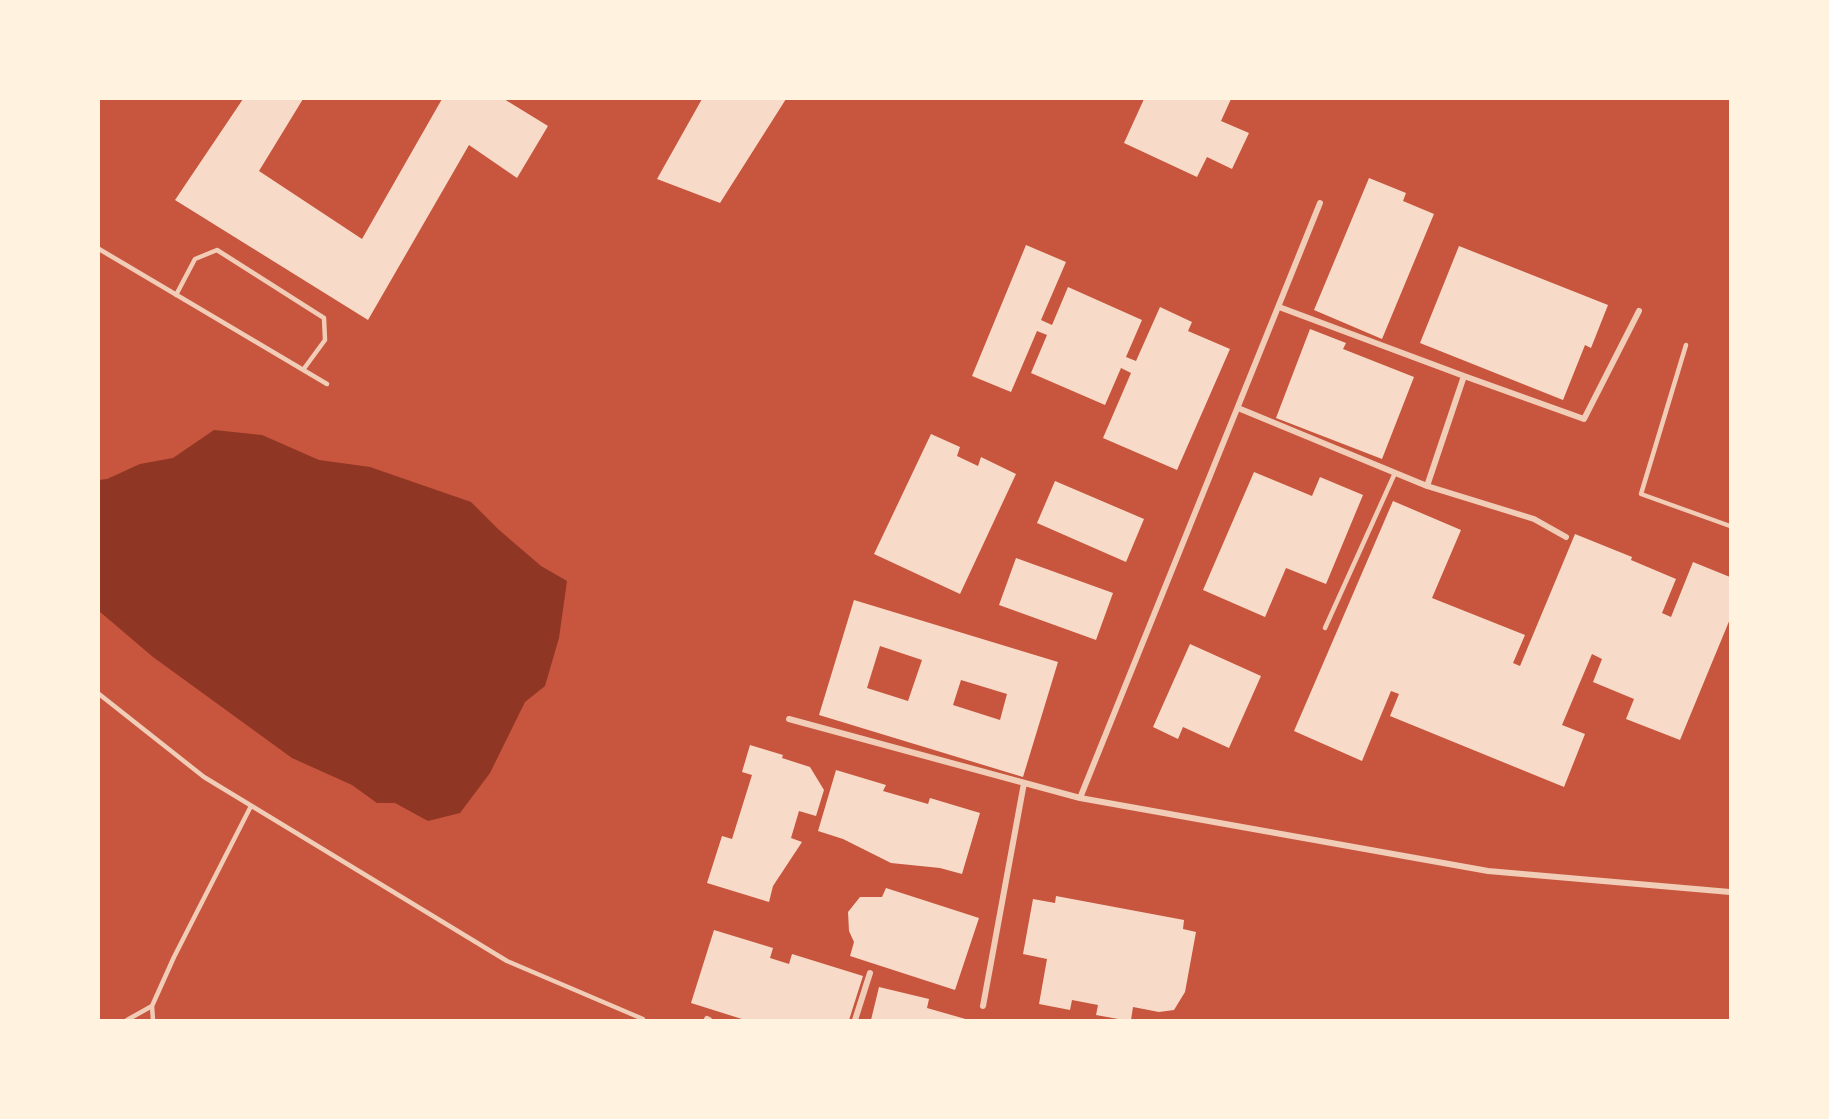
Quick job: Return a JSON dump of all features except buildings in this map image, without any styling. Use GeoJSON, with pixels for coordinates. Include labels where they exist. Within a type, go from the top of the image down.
{"type":"FeatureCollection","features":[{"type":"Feature","properties":{"kind":"street"},"geometry":{"type":"LineString","coordinates":[[1080,798],[1320,203]]}},
{"type":"Feature","properties":{"kind":"street"},"geometry":{"type":"LineString","coordinates":[[1279,307],[1584,419],[1639,311]]}},
{"type":"Feature","properties":{"kind":"street"},"geometry":{"type":"LineString","coordinates":[[1427,486],[1464,376]]}},
{"type":"Feature","properties":{"kind":"street"},"geometry":{"type":"LineString","coordinates":[[1238,408],[1427,486],[1534,519],[1566,537]]}},
{"type":"Feature","properties":{"kind":"street"},"geometry":{"type":"LineString","coordinates":[[789,719],[1080,798],[1488,871],[1730,892]]}},
{"type":"Feature","properties":{"kind":"street"},"geometry":{"type":"LineString","coordinates":[[982,1006],[1024,783]]}},
{"type":"Feature","properties":{"kind":"street"},"geometry":{"type":"LineString","coordinates":[[855,1020],[870,974]]}},
{"type":"Feature","properties":{"kind":"lane"},"geometry":{"type":"LineString","coordinates":[[99,249],[327,384]]}},
{"type":"Feature","properties":{"kind":"lane"},"geometry":{"type":"LineString","coordinates":[[176,295],[195,259],[217,250],[324,318],[325,340],[303,370]]}},
{"type":"Feature","properties":{"kind":"lane"},"geometry":{"type":"LineString","coordinates":[[1686,345],[1641,494],[1730,526]]}},
{"type":"Feature","properties":{"kind":"lane"},"geometry":{"type":"LineString","coordinates":[[1325,628],[1395,473]]}},
{"type":"Feature","properties":{"kind":"lane"},"geometry":{"type":"LineString","coordinates":[[99,694],[204,777],[507,961],[643,1019]]}},
{"type":"Feature","properties":{"kind":"lane"},"geometry":{"type":"LineString","coordinates":[[153,1020],[152,1006],[174,957],[251,806]]}},
{"type":"Feature","properties":{"kind":"lane"},"geometry":{"type":"LineString","coordinates":[[127,1020],[152,1006]]}},
{"type":"Feature","properties":{"kind":"shaded area"},"geometry":{"type":"Polygon","coordinates":[[[214,430],[262,435],[319,460],[370,467],[471,502],[541,566],[567,581],[559,638],[545,686],[525,702],[490,773],[460,813],[428,821],[395,803],[377,803],[352,785],[292,758],[153,657],[99,611],[99,480],[107,479],[140,464],[173,458],[214,430]]]}}]}
